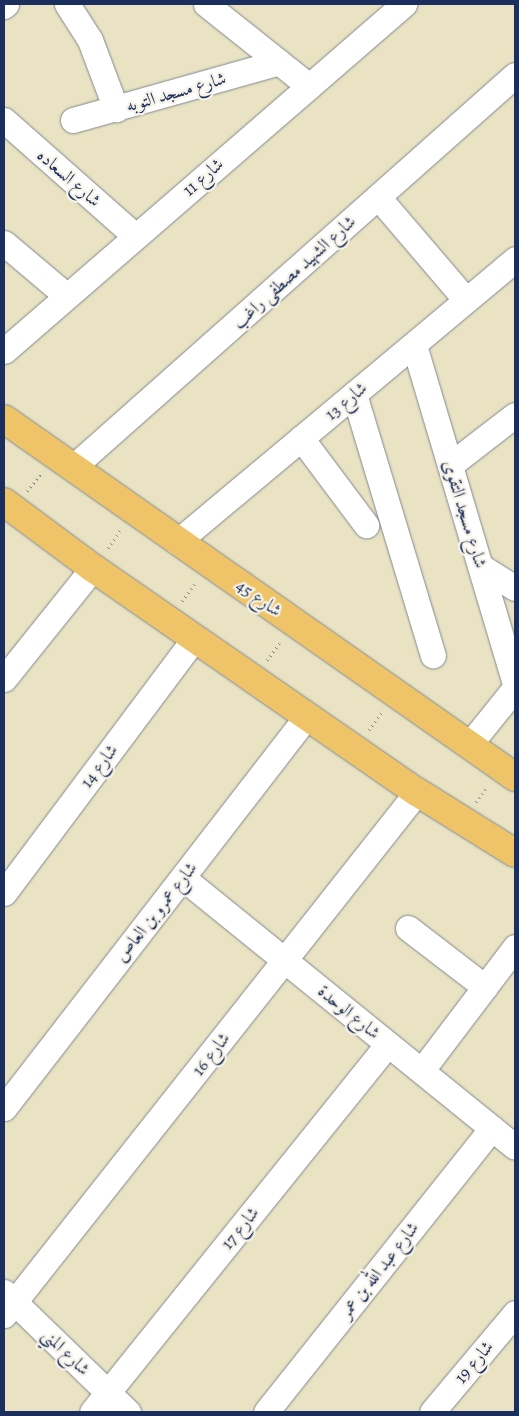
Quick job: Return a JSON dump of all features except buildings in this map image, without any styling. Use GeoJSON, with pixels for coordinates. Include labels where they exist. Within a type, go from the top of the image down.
{"type":"FeatureCollection","features":[{"type":"Feature","properties":{"kind":"main road","name":"شارع 45"},"geometry":{"type":"LineString","coordinates":[[4,419],[133,512],[508,772]]}},
{"type":"Feature","properties":{"kind":"main road"},"geometry":{"type":"LineString","coordinates":[[8,505],[93,568],[417,792],[515,853]]}},
{"type":"Feature","properties":{"kind":"street"},"geometry":{"type":"LineString","coordinates":[[66,4],[90,40],[116,109]]}},
{"type":"Feature","properties":{"kind":"street"},"geometry":{"type":"LineString","coordinates":[[206,4],[309,86]]}},
{"type":"Feature","properties":{"kind":"street","name":"شارع 11"},"geometry":{"type":"LineString","coordinates":[[4,351],[404,4]]}},
{"type":"Feature","properties":{"kind":"street","name":"شارع مسجد التوبه"},"geometry":{"type":"LineString","coordinates":[[73,120],[279,62]]}},
{"type":"Feature","properties":{"kind":"street","name":"شارع الشهيد مصطفى راغب"},"geometry":{"type":"LineString","coordinates":[[64,462],[378,197],[515,75]]}},
{"type":"Feature","properties":{"kind":"street","name":"شارع السعاده"},"geometry":{"type":"LineString","coordinates":[[4,120],[135,236]]}},
{"type":"Feature","properties":{"kind":"street"},"geometry":{"type":"LineString","coordinates":[[378,197],[466,300]]}},
{"type":"Feature","properties":{"kind":"street"},"geometry":{"type":"LineString","coordinates":[[4,244],[67,296]]}},
{"type":"Feature","properties":{"kind":"street","name":"شارع 13"},"geometry":{"type":"LineString","coordinates":[[177,542],[515,259]]}},
{"type":"Feature","properties":{"kind":"street","name":"شارع مسجد التقوى"},"geometry":{"type":"LineString","coordinates":[[414,345],[515,683]]}},
{"type":"Feature","properties":{"kind":"street"},"geometry":{"type":"LineString","coordinates":[[354,394],[433,655]]}},
{"type":"Feature","properties":{"kind":"street"},"geometry":{"type":"LineString","coordinates":[[450,465],[515,415]]}},
{"type":"Feature","properties":{"kind":"street"},"geometry":{"type":"LineString","coordinates":[[301,438],[366,525]]}},
{"type":"Feature","properties":{"kind":"street"},"geometry":{"type":"LineString","coordinates":[[480,566],[515,588]]}},
{"type":"Feature","properties":{"kind":"street"},"geometry":{"type":"LineString","coordinates":[[4,679],[93,568]]}},
{"type":"Feature","properties":{"kind":"street","name":"شارع 14"},"geometry":{"type":"LineString","coordinates":[[4,893],[194,638]]}},
{"type":"Feature","properties":{"kind":"street"},"geometry":{"type":"LineString","coordinates":[[470,745],[515,688]]}},
{"type":"Feature","properties":{"kind":"street","name":"شارع عمرو بن العاص"},"geometry":{"type":"LineString","coordinates":[[7,1096],[183,878],[307,716]]}},
{"type":"Feature","properties":{"kind":"street","name":"شارع 16"},"geometry":{"type":"LineString","coordinates":[[7,1303],[417,792]]}},
{"type":"Feature","properties":{"kind":"street","name":"شارع الوحدة"},"geometry":{"type":"LineString","coordinates":[[183,878],[388,1044],[508,1137]]}},
{"type":"Feature","properties":{"kind":"street"},"geometry":{"type":"LineString","coordinates":[[408,928],[485,987]]}},
{"type":"Feature","properties":{"kind":"street"},"geometry":{"type":"LineString","coordinates":[[422,1070],[515,947]]}},
{"type":"Feature","properties":{"kind":"street","name":"شارع 17"},"geometry":{"type":"LineString","coordinates":[[92,1412],[388,1044]]}},
{"type":"Feature","properties":{"kind":"street","name":"شارع عبد الله بن عمر"},"geometry":{"type":"LineString","coordinates":[[266,1412],[508,1137]]}},
{"type":"Feature","properties":{"kind":"street","name":"شارع المني"},"geometry":{"type":"LineString","coordinates":[[7,1303],[128,1412]]}},
{"type":"Feature","properties":{"kind":"street","name":"شارع 19"},"geometry":{"type":"LineString","coordinates":[[432,1412],[515,1313]]}},
{"type":"Feature","properties":{"kind":"path"},"geometry":{"type":"LineString","coordinates":[[8,505],[64,462]]}},
{"type":"Feature","properties":{"kind":"path"},"geometry":{"type":"LineString","coordinates":[[93,568],[133,512]]}},
{"type":"Feature","properties":{"kind":"path"},"geometry":{"type":"LineString","coordinates":[[169,620],[209,563]]}},
{"type":"Feature","properties":{"kind":"path"},"geometry":{"type":"LineString","coordinates":[[253,679],[294,624]]}},
{"type":"Feature","properties":{"kind":"path"},"geometry":{"type":"LineString","coordinates":[[355,749],[396,694]]}},
{"type":"Feature","properties":{"kind":"path"},"geometry":{"type":"LineString","coordinates":[[463,821],[508,772]]}}]}
